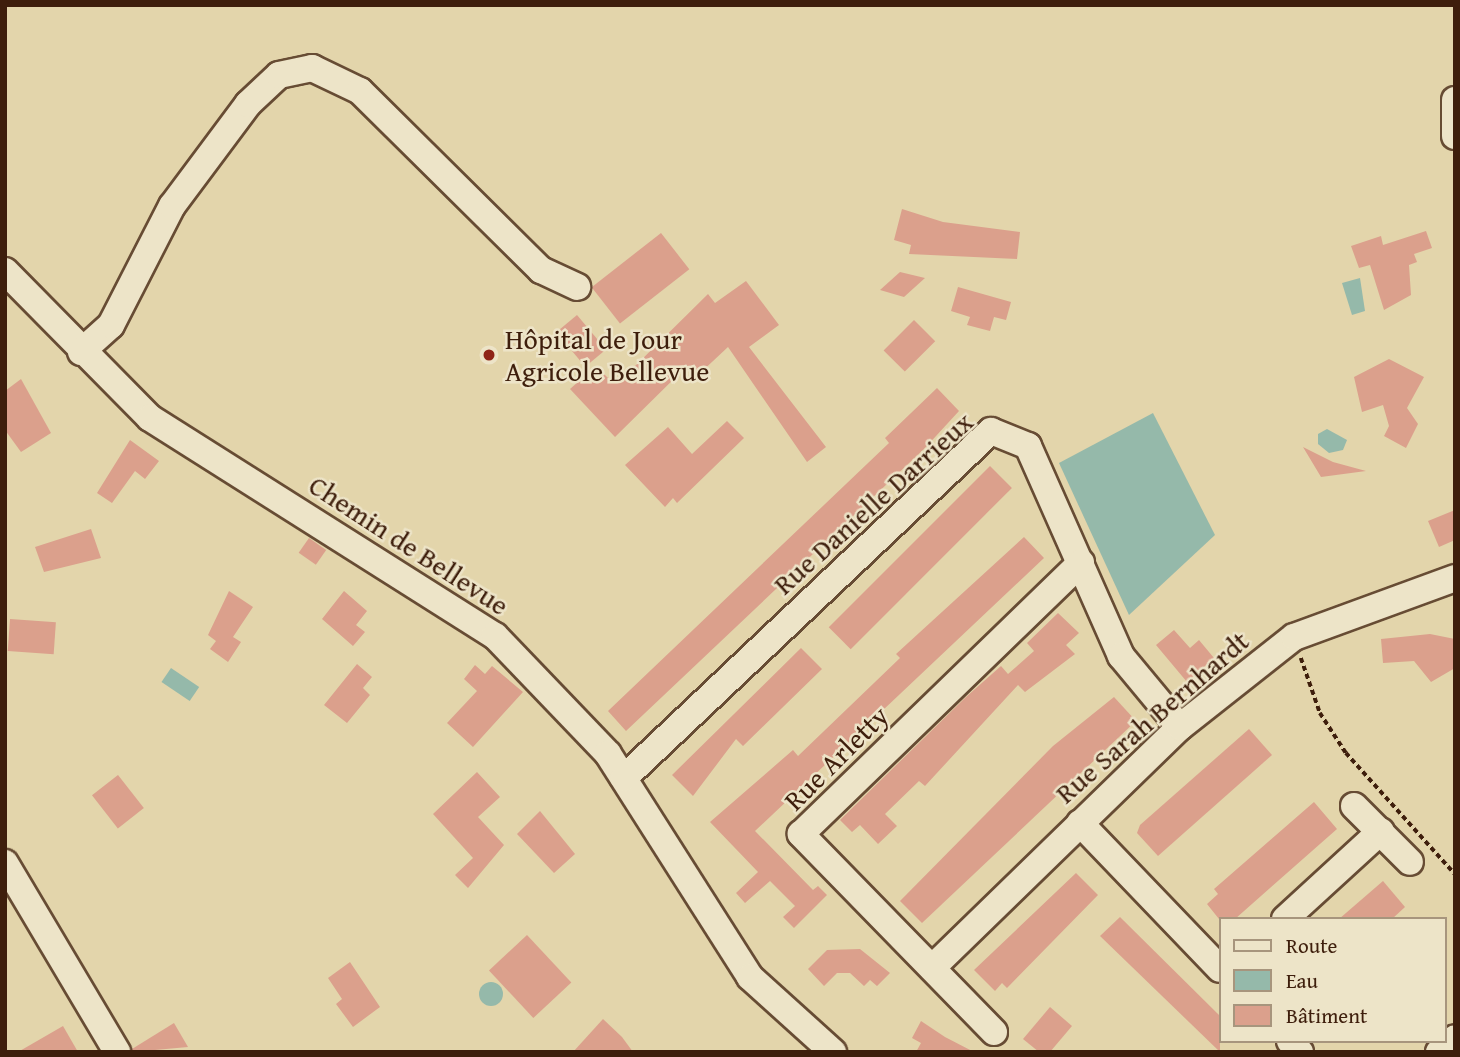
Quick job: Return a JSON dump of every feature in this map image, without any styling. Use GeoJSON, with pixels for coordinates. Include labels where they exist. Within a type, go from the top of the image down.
{"type":"FeatureCollection","features":[{"type":"Feature","properties":{"kind":"street"},"geometry":{"type":"LineString","coordinates":[[80,352],[111,325],[172,206],[240,113],[279,75],[312,68],[360,92],[541,270],[577,287]]}},
{"type":"Feature","properties":{"kind":"street"},"geometry":{"type":"LineString","coordinates":[[1455,100],[1455,136]]}},
{"type":"Feature","properties":{"kind":"street","name":"Chemin de Bellevue"},"geometry":{"type":"LineString","coordinates":[[5,271],[80,352],[150,418],[495,636],[624,778],[750,977],[833,1052]]}},
{"type":"Feature","properties":{"kind":"street","name":"Rue Danielle Darrieux"},"geometry":{"type":"LineString","coordinates":[[624,778],[990,430],[1028,446],[1121,656],[1180,727]]}},
{"type":"Feature","properties":{"kind":"street","name":"Rue Arletty"},"geometry":{"type":"LineString","coordinates":[[994,1032],[801,834],[1081,563]]}},
{"type":"Feature","properties":{"kind":"street","name":"Rue Sarah Bernhardt"},"geometry":{"type":"LineString","coordinates":[[932,968],[1180,727],[1294,637],[1455,578]]}},
{"type":"Feature","properties":{"kind":"street"},"geometry":{"type":"LineString","coordinates":[[1354,806],[1410,862]]}},
{"type":"Feature","properties":{"kind":"street"},"geometry":{"type":"LineString","coordinates":[[1080,823],[1218,967]]}},
{"type":"Feature","properties":{"kind":"street"},"geometry":{"type":"LineString","coordinates":[[1287,917],[1381,831]]}},
{"type":"Feature","properties":{"kind":"street"},"geometry":{"type":"LineString","coordinates":[[5,863],[117,1052]]}},
{"type":"Feature","properties":{"kind":"street"},"geometry":{"type":"LineString","coordinates":[[1438,1052],[1455,1038]]}},
{"type":"Feature","properties":{"kind":"path"},"geometry":{"type":"LineString","coordinates":[[1294,637],[1320,713],[1346,753],[1455,874]]}},
{"type":"Feature","properties":{"kind":"water"},"geometry":{"type":"Polygon","coordinates":[[[1360,278],[1365,311],[1352,315],[1342,283],[1360,278]]]}},
{"type":"Feature","properties":{"kind":"water"},"geometry":{"type":"Polygon","coordinates":[[[1153,413],[1215,535],[1129,615],[1059,463],[1153,413]]]}},
{"type":"Feature","properties":{"kind":"water"},"geometry":{"type":"Polygon","coordinates":[[[1327,429],[1347,440],[1343,450],[1329,453],[1318,444],[1318,434],[1327,429]]]}},
{"type":"Feature","properties":{"kind":"water"},"geometry":{"type":"Polygon","coordinates":[[[171,668],[199,687],[190,701],[161,682],[171,668]]]}},
{"type":"Feature","properties":{"kind":"water"},"geometry":{"type":"Polygon","coordinates":[[[491,982],[500,985],[503,994],[500,1003],[491,1006],[482,1003],[479,994],[482,985],[491,982]]]}},
{"type":"Feature","properties":{"kind":"building"},"geometry":{"type":"Polygon","coordinates":[[[902,209],[943,222],[1020,232],[1017,259],[909,254],[911,245],[894,240],[902,209]]]}},
{"type":"Feature","properties":{"kind":"building"},"geometry":{"type":"Polygon","coordinates":[[[1426,231],[1432,248],[1414,254],[1417,262],[1409,265],[1411,295],[1384,310],[1370,265],[1359,268],[1351,246],[1381,236],[1383,245],[1426,231]]]}},
{"type":"Feature","properties":{"kind":"building"},"geometry":{"type":"Polygon","coordinates":[[[661,233],[689,269],[620,323],[592,287],[661,233]]]}},
{"type":"Feature","properties":{"kind":"building"},"geometry":{"type":"Polygon","coordinates":[[[900,272],[925,278],[904,297],[880,290],[900,272]]]}},
{"type":"Feature","properties":{"kind":"building"},"geometry":{"type":"Polygon","coordinates":[[[746,281],[779,325],[749,347],[826,447],[807,462],[728,347],[697,376],[687,366],[615,437],[570,389],[596,366],[612,382],[628,373],[708,294],[715,303],[746,281]]]}},
{"type":"Feature","properties":{"kind":"building"},"geometry":{"type":"Polygon","coordinates":[[[958,287],[1011,302],[1006,320],[994,317],[990,331],[967,325],[970,317],[951,311],[958,287]]]}},
{"type":"Feature","properties":{"kind":"building"},"geometry":{"type":"Polygon","coordinates":[[[577,315],[606,349],[585,367],[556,332],[577,315]]]}},
{"type":"Feature","properties":{"kind":"building"},"geometry":{"type":"Polygon","coordinates":[[[914,320],[935,341],[905,372],[884,350],[914,320]]]}},
{"type":"Feature","properties":{"kind":"building"},"geometry":{"type":"Polygon","coordinates":[[[1389,359],[1424,377],[1407,408],[1418,424],[1406,448],[1384,436],[1389,426],[1383,405],[1362,412],[1354,377],[1389,359]]]}},
{"type":"Feature","properties":{"kind":"building"},"geometry":{"type":"Polygon","coordinates":[[[21,379],[51,433],[21,452],[5,430],[5,391],[21,379]]]}},
{"type":"Feature","properties":{"kind":"building"},"geometry":{"type":"Polygon","coordinates":[[[937,388],[959,411],[925,448],[626,731],[608,711],[889,443],[885,438],[937,388]]]}},
{"type":"Feature","properties":{"kind":"building"},"geometry":{"type":"Polygon","coordinates":[[[727,421],[744,438],[677,503],[673,498],[665,507],[625,465],[668,427],[692,454],[727,421]]]}},
{"type":"Feature","properties":{"kind":"building"},"geometry":{"type":"Polygon","coordinates":[[[130,440],[159,461],[145,479],[135,471],[112,503],[97,493],[130,440]]]}},
{"type":"Feature","properties":{"kind":"building"},"geometry":{"type":"Polygon","coordinates":[[[1303,447],[1333,462],[1366,471],[1321,477],[1303,447]]]}},
{"type":"Feature","properties":{"kind":"building"},"geometry":{"type":"Polygon","coordinates":[[[990,466],[1012,488],[851,649],[829,627],[990,466]]]}},
{"type":"Feature","properties":{"kind":"building"},"geometry":{"type":"Polygon","coordinates":[[[1455,510],[1455,540],[1439,547],[1428,521],[1455,510]]]}},
{"type":"Feature","properties":{"kind":"building"},"geometry":{"type":"Polygon","coordinates":[[[91,529],[101,558],[44,572],[35,547],[91,529]]]}},
{"type":"Feature","properties":{"kind":"building"},"geometry":{"type":"Polygon","coordinates":[[[1024,537],[1044,558],[755,831],[813,890],[818,886],[827,895],[794,928],[783,917],[795,906],[770,881],[745,903],[736,893],[758,872],[710,822],[793,750],[798,756],[900,658],[896,654],[1024,537]]]}},
{"type":"Feature","properties":{"kind":"building"},"geometry":{"type":"Polygon","coordinates":[[[309,538],[326,550],[316,565],[299,553],[309,538]]]}},
{"type":"Feature","properties":{"kind":"building"},"geometry":{"type":"Polygon","coordinates":[[[229,591],[253,607],[233,637],[241,642],[228,662],[210,649],[216,641],[208,635],[229,591]]]}},
{"type":"Feature","properties":{"kind":"building"},"geometry":{"type":"Polygon","coordinates":[[[344,591],[367,611],[356,625],[365,632],[353,646],[322,619],[344,591]]]}},
{"type":"Feature","properties":{"kind":"building"},"geometry":{"type":"Polygon","coordinates":[[[1058,613],[1079,633],[1066,645],[1075,654],[1025,692],[1018,685],[925,786],[919,781],[885,814],[897,826],[878,844],[860,825],[852,832],[840,820],[1001,666],[1008,674],[1034,651],[1027,643],[1058,613]]]}},
{"type":"Feature","properties":{"kind":"building"},"geometry":{"type":"Polygon","coordinates":[[[10,619],[56,622],[54,654],[8,651],[10,619]]]}},
{"type":"Feature","properties":{"kind":"building"},"geometry":{"type":"Polygon","coordinates":[[[1174,630],[1190,648],[1199,640],[1214,658],[1187,682],[1156,645],[1174,630]]]}},
{"type":"Feature","properties":{"kind":"building"},"geometry":{"type":"Polygon","coordinates":[[[1430,634],[1455,639],[1455,668],[1431,682],[1414,661],[1383,663],[1381,639],[1430,634]]]}},
{"type":"Feature","properties":{"kind":"building"},"geometry":{"type":"Polygon","coordinates":[[[801,648],[822,669],[743,746],[736,739],[693,796],[672,775],[801,648]]]}},
{"type":"Feature","properties":{"kind":"building"},"geometry":{"type":"Polygon","coordinates":[[[357,664],[372,677],[363,688],[370,695],[347,723],[324,705],[357,664]]]}},
{"type":"Feature","properties":{"kind":"building"},"geometry":{"type":"Polygon","coordinates":[[[475,665],[485,674],[492,666],[523,692],[473,747],[447,723],[477,691],[464,679],[475,665]]]}},
{"type":"Feature","properties":{"kind":"building"},"geometry":{"type":"Polygon","coordinates":[[[1114,697],[1136,721],[922,923],[900,901],[1053,746],[1114,697]]]}},
{"type":"Feature","properties":{"kind":"building"},"geometry":{"type":"Polygon","coordinates":[[[1249,729],[1272,755],[1158,856],[1137,833],[1140,825],[1249,729]]]}},
{"type":"Feature","properties":{"kind":"building"},"geometry":{"type":"Polygon","coordinates":[[[477,772],[500,797],[478,817],[504,845],[468,888],[455,875],[473,858],[433,814],[477,772]]]}},
{"type":"Feature","properties":{"kind":"building"},"geometry":{"type":"Polygon","coordinates":[[[118,775],[144,808],[118,828],[92,795],[118,775]]]}},
{"type":"Feature","properties":{"kind":"building"},"geometry":{"type":"Polygon","coordinates":[[[1314,802],[1337,829],[1237,917],[1218,918],[1207,904],[1218,894],[1214,889],[1314,802]]]}},
{"type":"Feature","properties":{"kind":"building"},"geometry":{"type":"Polygon","coordinates":[[[540,811],[575,854],[554,873],[517,834],[540,811]]]}},
{"type":"Feature","properties":{"kind":"building"},"geometry":{"type":"Polygon","coordinates":[[[1076,873],[1098,895],[1007,988],[1002,983],[995,991],[974,970],[1076,873]]]}},
{"type":"Feature","properties":{"kind":"building"},"geometry":{"type":"Polygon","coordinates":[[[1383,881],[1405,907],[1394,917],[1341,917],[1383,881]]]}},
{"type":"Feature","properties":{"kind":"building"},"geometry":{"type":"Polygon","coordinates":[[[1120,917],[1218,1014],[1220,1052],[1100,936],[1120,917]]]}},
{"type":"Feature","properties":{"kind":"building"},"geometry":{"type":"Polygon","coordinates":[[[527,935],[571,983],[533,1018],[489,970],[527,935]]]}},
{"type":"Feature","properties":{"kind":"building"},"geometry":{"type":"Polygon","coordinates":[[[860,949],[890,973],[877,986],[870,980],[864,986],[850,973],[837,973],[824,986],[808,969],[827,950],[860,949]]]}},
{"type":"Feature","properties":{"kind":"building"},"geometry":{"type":"Polygon","coordinates":[[[350,962],[380,1007],[353,1027],[336,1004],[342,999],[328,978],[350,962]]]}},
{"type":"Feature","properties":{"kind":"building"},"geometry":{"type":"Polygon","coordinates":[[[1050,1007],[1072,1026],[1050,1052],[1039,1052],[1023,1039],[1050,1007]]]}},
{"type":"Feature","properties":{"kind":"building"},"geometry":{"type":"Polygon","coordinates":[[[603,1019],[633,1052],[573,1052],[603,1019]]]}},
{"type":"Feature","properties":{"kind":"building"},"geometry":{"type":"Polygon","coordinates":[[[921,1021],[974,1052],[916,1052],[921,1043],[912,1038],[921,1021]]]}},
{"type":"Feature","properties":{"kind":"building"},"geometry":{"type":"Polygon","coordinates":[[[174,1023],[188,1047],[133,1052],[132,1049],[174,1023]]]}},
{"type":"Feature","properties":{"kind":"building"},"geometry":{"type":"Polygon","coordinates":[[[63,1026],[78,1052],[18,1052],[63,1026]]]}},
{"type":"Feature","properties":{"kind":"place","name":"Hôpital de Jour Agricole Bellevue"},"geometry":{"type":"Point","coordinates":[489,355]}}]}
